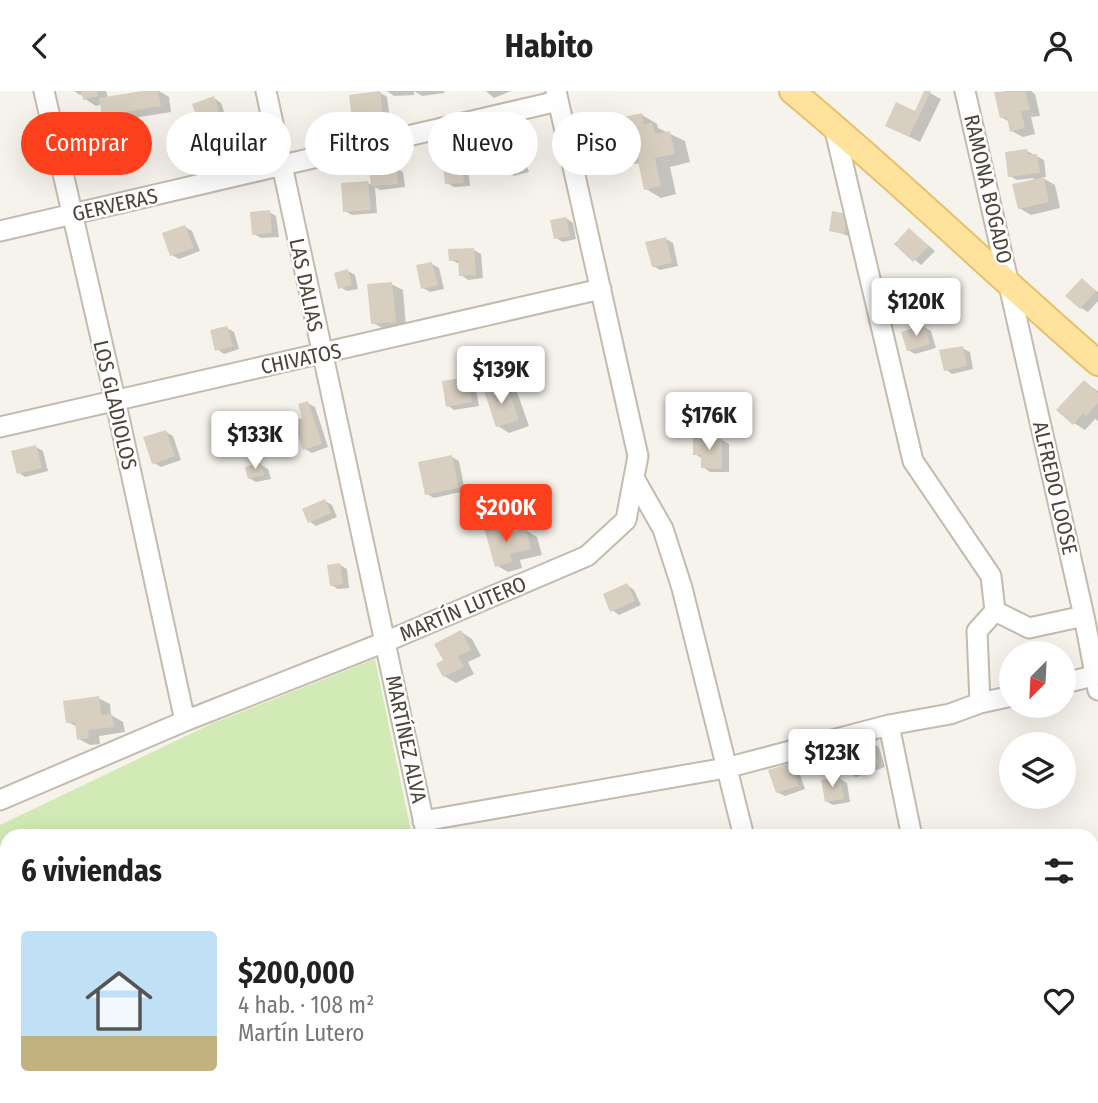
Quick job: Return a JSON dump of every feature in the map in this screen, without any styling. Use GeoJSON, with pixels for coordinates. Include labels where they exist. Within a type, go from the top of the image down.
{"type":"FeatureCollection","features":[{"type":"Feature","properties":{"kind":"main road"},"geometry":{"type":"LineString","coordinates":[[792,91],[1098,363]]}},
{"type":"Feature","properties":{"kind":"street","name":"LOS GLADIOLOS"},"geometry":{"type":"LineString","coordinates":[[44,91],[115,399],[184,720]]}},
{"type":"Feature","properties":{"kind":"street","name":"LAS DALIAS"},"geometry":{"type":"LineString","coordinates":[[266,91],[270,112]]}},
{"type":"Feature","properties":{"kind":"street","name":"RAMONA BOGADO"},"geometry":{"type":"LineString","coordinates":[[965,91],[1011,287]]}},
{"type":"Feature","properties":{"kind":"street","name":"GERVERAS"},"geometry":{"type":"LineString","coordinates":[[291,162],[557,96]]}},
{"type":"Feature","properties":{"kind":"street","name":"MARTÍN LUTERO"},"geometry":{"type":"LineString","coordinates":[[0,800],[184,720],[385,642],[587,556],[626,520],[638,456],[557,96]]}},
{"type":"Feature","properties":{"kind":"street"},"geometry":{"type":"LineString","coordinates":[[834,126],[913,461],[990,576],[995,611]]}},
{"type":"Feature","properties":{"kind":"street","name":"GERVERAS"},"geometry":{"type":"LineString","coordinates":[[0,230],[71,216],[240,175]]}},
{"type":"Feature","properties":{"kind":"street","name":"LAS DALIAS"},"geometry":{"type":"LineString","coordinates":[[283,175],[385,642]]}},
{"type":"Feature","properties":{"kind":"street","name":"ALFREDO LOOSE"},"geometry":{"type":"LineString","coordinates":[[1011,287],[1097,680]]}},
{"type":"Feature","properties":{"kind":"street","name":"CHIVATOS"},"geometry":{"type":"LineString","coordinates":[[0,427],[601,289]]}},
{"type":"Feature","properties":{"kind":"street"},"geometry":{"type":"LineString","coordinates":[[634,478],[663,529],[682,588],[742,829]]}},
{"type":"Feature","properties":{"kind":"street"},"geometry":{"type":"LineString","coordinates":[[995,611],[1029,628],[1084,616]]}},
{"type":"Feature","properties":{"kind":"street"},"geometry":{"type":"LineString","coordinates":[[980,703],[977,631],[995,611]]}},
{"type":"Feature","properties":{"kind":"street","name":"MARTÍNEZ ALVA"},"geometry":{"type":"LineString","coordinates":[[385,642],[425,829]]}},
{"type":"Feature","properties":{"kind":"street"},"geometry":{"type":"LineString","coordinates":[[1076,682],[1097,680]]}},
{"type":"Feature","properties":{"kind":"street"},"geometry":{"type":"LineString","coordinates":[[425,829],[726,768],[999,699]]}},
{"type":"Feature","properties":{"kind":"street"},"geometry":{"type":"LineString","coordinates":[[889,726],[910,829]]}},
{"type":"Feature","properties":{"kind":"green space"},"geometry":{"type":"Polygon","coordinates":[[[375,659],[411,829],[0,829],[0,825],[211,724],[375,659]]]}},
{"type":"Feature","properties":{"kind":"building"},"geometry":{"type":"Polygon","coordinates":[[[81,91],[97,91],[98,96],[83,100],[81,91]]]}},
{"type":"Feature","properties":{"kind":"building"},"geometry":{"type":"Polygon","coordinates":[[[158,91],[161,106],[126,112],[101,112],[99,98],[158,91]]]}},
{"type":"Feature","properties":{"kind":"building"},"geometry":{"type":"Polygon","coordinates":[[[380,91],[383,112],[351,112],[349,95],[380,91]]]}},
{"type":"Feature","properties":{"kind":"building"},"geometry":{"type":"Polygon","coordinates":[[[924,91],[931,91],[909,137],[885,126],[896,102],[915,111],[924,91]]]}},
{"type":"Feature","properties":{"kind":"building"},"geometry":{"type":"Polygon","coordinates":[[[1025,91],[1030,110],[1021,111],[1025,128],[1010,132],[1007,117],[1000,118],[994,92],[1025,91]]]}},
{"type":"Feature","properties":{"kind":"building"},"geometry":{"type":"Polygon","coordinates":[[[214,96],[219,112],[195,112],[192,104],[214,96]]]}},
{"type":"Feature","properties":{"kind":"building"},"geometry":{"type":"Polygon","coordinates":[[[641,113],[644,124],[652,123],[655,134],[670,131],[675,154],[655,158],[661,186],[644,190],[641,175],[641,113]]]}},
{"type":"Feature","properties":{"kind":"building"},"geometry":{"type":"Polygon","coordinates":[[[1027,149],[1028,155],[1037,154],[1040,173],[1008,177],[1005,152],[1027,149]]]}},
{"type":"Feature","properties":{"kind":"building"},"geometry":{"type":"Polygon","coordinates":[[[370,175],[397,175],[398,184],[371,186],[370,175]]]}},
{"type":"Feature","properties":{"kind":"building"},"geometry":{"type":"Polygon","coordinates":[[[444,175],[463,175],[464,183],[445,184],[444,175]]]}},
{"type":"Feature","properties":{"kind":"building"},"geometry":{"type":"Polygon","coordinates":[[[1044,177],[1049,202],[1018,209],[1012,184],[1044,177]]]}},
{"type":"Feature","properties":{"kind":"building"},"geometry":{"type":"Polygon","coordinates":[[[368,181],[371,210],[343,212],[341,183],[368,181]]]}},
{"type":"Feature","properties":{"kind":"building"},"geometry":{"type":"Polygon","coordinates":[[[270,210],[272,233],[252,235],[250,212],[270,210]]]}},
{"type":"Feature","properties":{"kind":"building"},"geometry":{"type":"Polygon","coordinates":[[[832,211],[848,214],[844,234],[829,231],[832,211]]]}},
{"type":"Feature","properties":{"kind":"building"},"geometry":{"type":"Polygon","coordinates":[[[566,217],[570,236],[554,239],[550,220],[566,217]]]}},
{"type":"Feature","properties":{"kind":"building"},"geometry":{"type":"Polygon","coordinates":[[[185,225],[194,248],[170,256],[162,233],[185,225]]]}},
{"type":"Feature","properties":{"kind":"building"},"geometry":{"type":"Polygon","coordinates":[[[909,228],[929,246],[913,262],[894,244],[909,228]]]}},
{"type":"Feature","properties":{"kind":"building"},"geometry":{"type":"Polygon","coordinates":[[[666,237],[672,263],[652,267],[645,242],[666,237]]]}},
{"type":"Feature","properties":{"kind":"building"},"geometry":{"type":"Polygon","coordinates":[[[474,248],[476,275],[459,276],[458,260],[449,261],[448,249],[474,248]]]}},
{"type":"Feature","properties":{"kind":"building"},"geometry":{"type":"Polygon","coordinates":[[[432,262],[438,285],[421,289],[416,265],[432,262]]]}},
{"type":"Feature","properties":{"kind":"building"},"geometry":{"type":"Polygon","coordinates":[[[348,269],[352,285],[338,289],[334,273],[348,269]]]}},
{"type":"Feature","properties":{"kind":"building"},"geometry":{"type":"Polygon","coordinates":[[[1082,278],[1096,291],[1080,309],[1065,296],[1082,278]]]}},
{"type":"Feature","properties":{"kind":"building"},"geometry":{"type":"Polygon","coordinates":[[[392,282],[396,322],[371,324],[367,284],[392,282]]]}},
{"type":"Feature","properties":{"kind":"building"},"geometry":{"type":"Polygon","coordinates":[[[924,325],[930,344],[907,351],[901,332],[924,325]]]}},
{"type":"Feature","properties":{"kind":"building"},"geometry":{"type":"Polygon","coordinates":[[[227,326],[233,346],[215,351],[210,330],[227,326]]]}},
{"type":"Feature","properties":{"kind":"building"},"geometry":{"type":"Polygon","coordinates":[[[963,346],[967,366],[944,371],[939,350],[963,346]]]}},
{"type":"Feature","properties":{"kind":"building"},"geometry":{"type":"Polygon","coordinates":[[[526,347],[534,372],[512,379],[504,354],[526,347]]]}},
{"type":"Feature","properties":{"kind":"building"},"geometry":{"type":"Polygon","coordinates":[[[468,377],[472,402],[446,407],[442,381],[468,377]]]}},
{"type":"Feature","properties":{"kind":"building"},"geometry":{"type":"Polygon","coordinates":[[[1084,380],[1098,393],[1098,403],[1086,416],[1083,413],[1073,425],[1056,410],[1084,380]]]}},
{"type":"Feature","properties":{"kind":"building"},"geometry":{"type":"Polygon","coordinates":[[[506,384],[519,420],[496,427],[484,391],[506,384]]]}},
{"type":"Feature","properties":{"kind":"building"},"geometry":{"type":"Polygon","coordinates":[[[308,401],[322,444],[303,450],[293,421],[302,418],[298,404],[308,401]]]}},
{"type":"Feature","properties":{"kind":"building"},"geometry":{"type":"Polygon","coordinates":[[[166,430],[175,456],[152,464],[143,437],[166,430]]]}},
{"type":"Feature","properties":{"kind":"building"},"geometry":{"type":"Polygon","coordinates":[[[693,438],[722,439],[722,469],[701,468],[701,455],[693,455],[693,438]]]}},
{"type":"Feature","properties":{"kind":"building"},"geometry":{"type":"Polygon","coordinates":[[[36,445],[42,468],[17,474],[11,451],[36,445]]]}},
{"type":"Feature","properties":{"kind":"building"},"geometry":{"type":"Polygon","coordinates":[[[452,455],[459,488],[425,495],[418,462],[452,455]]]}},
{"type":"Feature","properties":{"kind":"building"},"geometry":{"type":"Polygon","coordinates":[[[261,463],[264,475],[248,479],[245,467],[261,463]]]}},
{"type":"Feature","properties":{"kind":"building"},"geometry":{"type":"Polygon","coordinates":[[[325,499],[331,513],[308,523],[302,509],[325,499]]]}},
{"type":"Feature","properties":{"kind":"building"},"geometry":{"type":"Polygon","coordinates":[[[501,524],[504,534],[526,528],[531,549],[510,554],[512,562],[495,567],[484,528],[501,524]]]}},
{"type":"Feature","properties":{"kind":"building"},"geometry":{"type":"Polygon","coordinates":[[[340,563],[343,584],[330,586],[327,565],[340,563]]]}},
{"type":"Feature","properties":{"kind":"building"},"geometry":{"type":"Polygon","coordinates":[[[627,583],[635,601],[610,612],[603,594],[627,583]]]}},
{"type":"Feature","properties":{"kind":"building"},"geometry":{"type":"Polygon","coordinates":[[[461,630],[471,650],[458,656],[464,667],[443,677],[436,664],[443,660],[434,644],[461,630]]]}},
{"type":"Feature","properties":{"kind":"building"},"geometry":{"type":"Polygon","coordinates":[[[99,696],[101,715],[112,714],[114,727],[88,730],[89,738],[77,740],[75,722],[66,723],[63,701],[99,696]]]}},
{"type":"Feature","properties":{"kind":"building"},"geometry":{"type":"Polygon","coordinates":[[[872,741],[879,764],[848,774],[840,751],[872,741]]]}},
{"type":"Feature","properties":{"kind":"building"},"geometry":{"type":"Polygon","coordinates":[[[791,763],[799,786],[776,793],[768,770],[791,763]]]}},
{"type":"Feature","properties":{"kind":"building"},"geometry":{"type":"Polygon","coordinates":[[[840,777],[844,799],[825,802],[821,780],[840,777]]]}}]}
